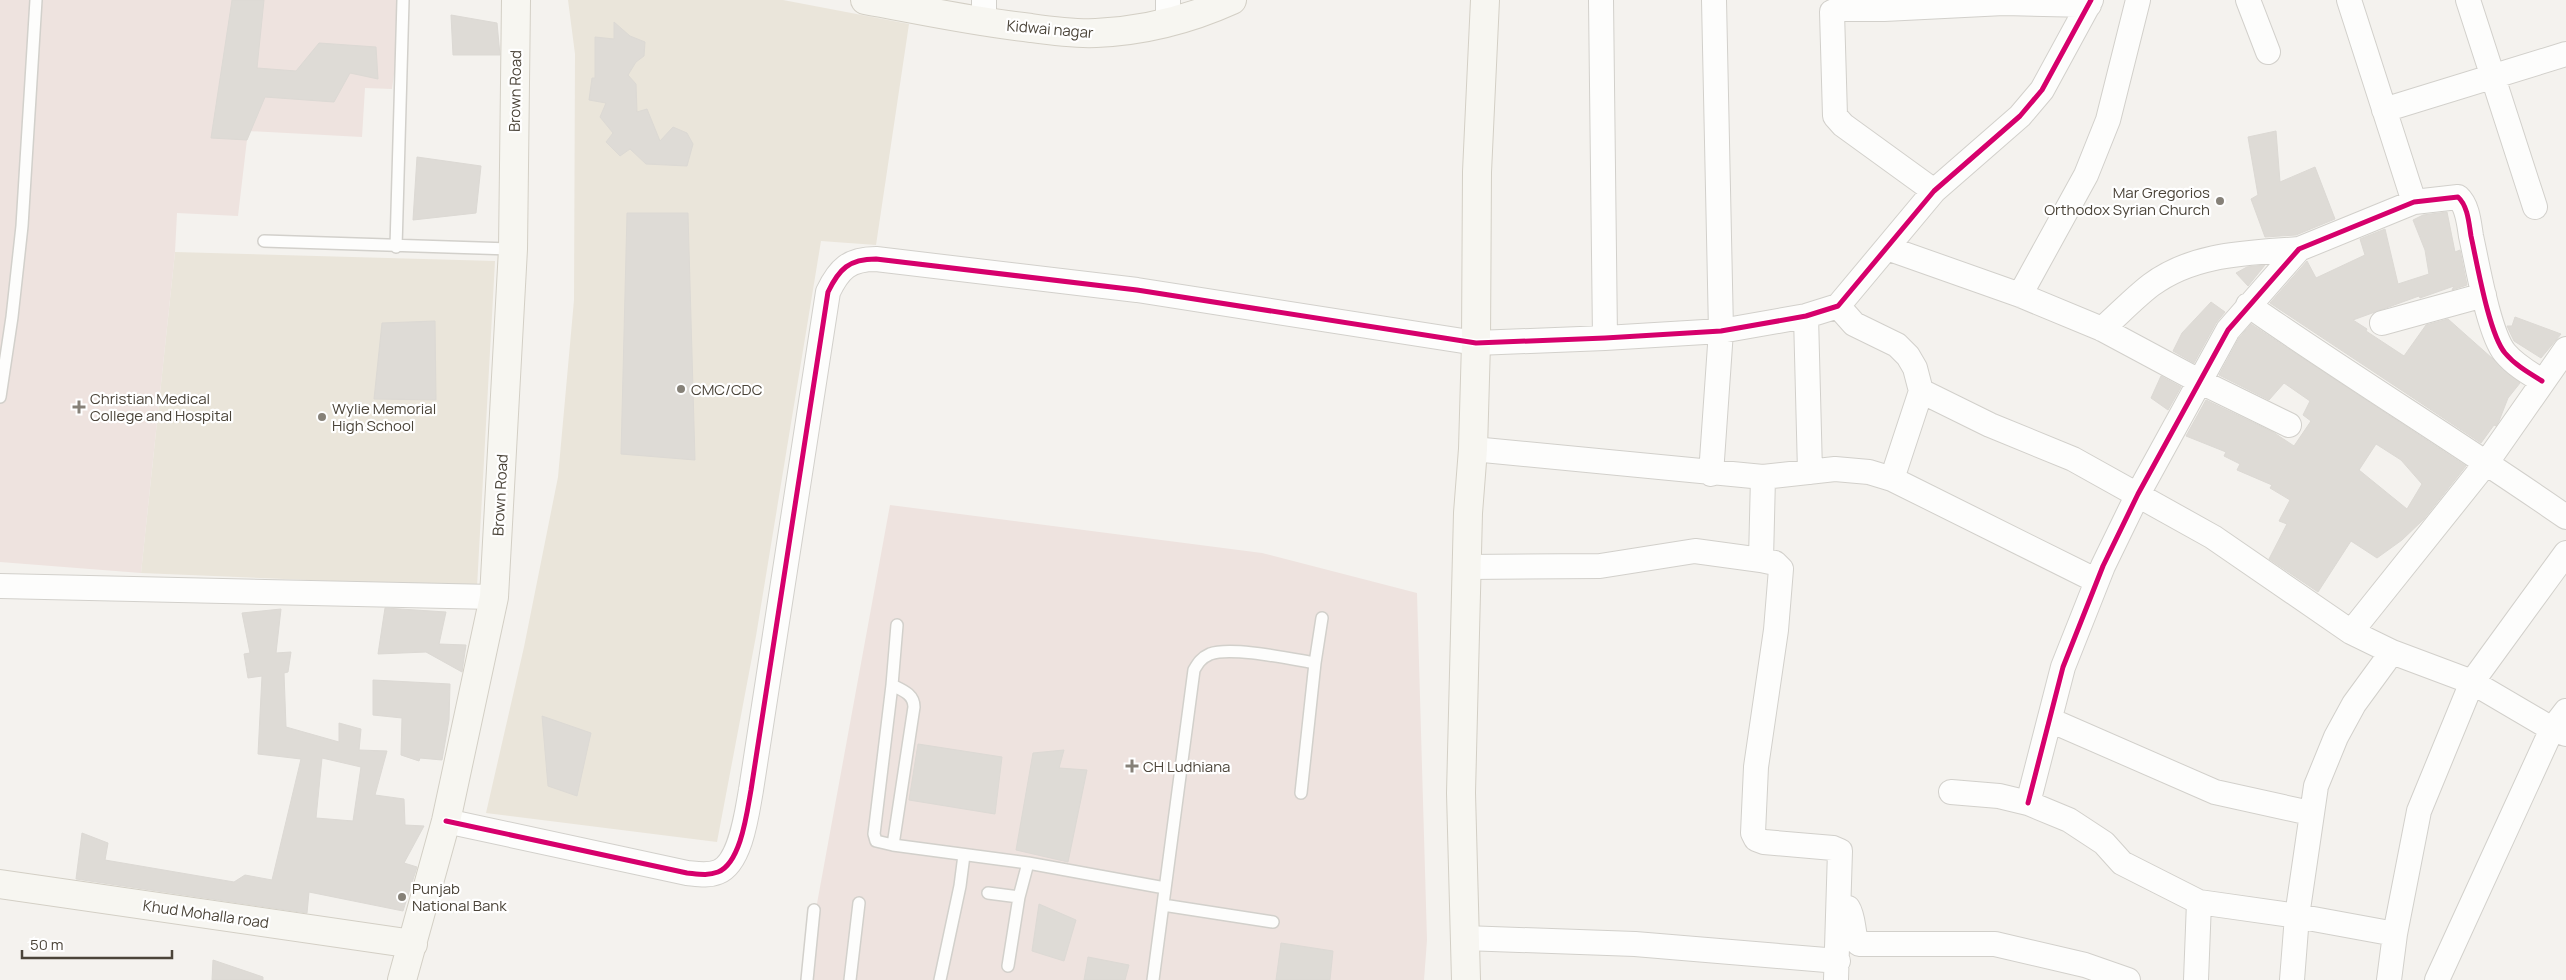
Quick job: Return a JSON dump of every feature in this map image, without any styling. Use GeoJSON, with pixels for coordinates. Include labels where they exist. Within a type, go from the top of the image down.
{"type":"FeatureCollection","features":[{"type":"Feature","properties":{"kind":"street","name":"Brown Road"},"geometry":{"type":"LineString","coordinates":[[402,980],[446,821],[494,597],[513,249],[516,0]]}},
{"type":"Feature","properties":{"kind":"street","name":"Kidwai nagar"},"geometry":{"type":"LineString","coordinates":[[865,0],[984,11],[1056,31],[1097,33],[1168,11],[1207,11],[1232,0]]}},
{"type":"Feature","properties":{"kind":"street"},"geometry":{"type":"LineString","coordinates":[[1466,980],[1461,793],[1466,567],[1473,449],[1476,343],[1477,172],[1485,0]]}},
{"type":"Feature","properties":{"kind":"street"},"geometry":{"type":"LineString","coordinates":[[1602,0],[1605,338]]}},
{"type":"Feature","properties":{"kind":"street"},"geometry":{"type":"LineString","coordinates":[[1711,474],[1721,331],[1714,0]]}},
{"type":"Feature","properties":{"kind":"street"},"geometry":{"type":"LineString","coordinates":[[2020,295],[2075,197],[2108,120],[2138,0]]}},
{"type":"Feature","properties":{"kind":"street"},"geometry":{"type":"LineString","coordinates":[[2248,0],[2268,52]]}},
{"type":"Feature","properties":{"kind":"street"},"geometry":{"type":"LineString","coordinates":[[2349,0],[2414,202]]}},
{"type":"Feature","properties":{"kind":"street"},"geometry":{"type":"LineString","coordinates":[[2468,0],[2535,207]]}},
{"type":"Feature","properties":{"kind":"street"},"geometry":{"type":"LineString","coordinates":[[446,821],[687,873],[715,874],[721,872],[734,860],[751,790],[828,292],[841,270],[850,264],[862,259],[876,259],[1137,290],[1476,343],[1721,331],[1806,316],[1838,306],[1934,191],[2020,116],[2036,97],[2090,2]]}},
{"type":"Feature","properties":{"kind":"street"},"geometry":{"type":"LineString","coordinates":[[1934,191],[1843,125],[1835,116],[1832,12],[1883,5],[2090,2]]}},
{"type":"Feature","properties":{"kind":"street"},"geometry":{"type":"LineString","coordinates":[[2384,110],[2566,54]]}},
{"type":"Feature","properties":{"kind":"street"},"geometry":{"type":"LineString","coordinates":[[2102,329],[2151,285],[2178,268],[2220,256],[2299,249],[2414,202],[2455,197],[2462,201],[2484,295],[2504,352],[2514,362],[2542,381]]}},
{"type":"Feature","properties":{"kind":"street"},"geometry":{"type":"LineString","coordinates":[[1887,248],[2020,295],[2102,329],[2199,381],[2289,425]]}},
{"type":"Feature","properties":{"kind":"street"},"geometry":{"type":"LineString","coordinates":[[2028,803],[2063,667],[2097,581],[2138,494],[2228,330],[2299,249]]}},
{"type":"Feature","properties":{"kind":"street"},"geometry":{"type":"LineString","coordinates":[[2382,323],[2484,295]]}},
{"type":"Feature","properties":{"kind":"street"},"geometry":{"type":"LineString","coordinates":[[2248,305],[2345,372],[2487,462],[2566,517]]}},
{"type":"Feature","properties":{"kind":"street"},"geometry":{"type":"LineString","coordinates":[[1838,306],[1854,324],[1897,345],[1916,368],[1921,391],[1892,479]]}},
{"type":"Feature","properties":{"kind":"street"},"geometry":{"type":"LineString","coordinates":[[1806,316],[1810,472]]}},
{"type":"Feature","properties":{"kind":"street"},"geometry":{"type":"LineString","coordinates":[[2351,632],[2487,462],[2566,349]]}},
{"type":"Feature","properties":{"kind":"street"},"geometry":{"type":"LineString","coordinates":[[1921,391],[1990,425],[2073,459],[2138,494],[2213,537],[2351,632],[2392,652],[2472,682],[2561,725],[2437,980]]}},
{"type":"Feature","properties":{"kind":"street"},"geometry":{"type":"LineString","coordinates":[[1473,449],[1711,474],[1763,477],[1835,469],[1869,472],[1892,479],[2097,581]]}},
{"type":"Feature","properties":{"kind":"street"},"geometry":{"type":"LineString","coordinates":[[1761,560],[1763,477]]}},
{"type":"Feature","properties":{"kind":"street"},"geometry":{"type":"LineString","coordinates":[[1464,938],[1635,944],[1837,971],[1840,857],[1838,849],[1764,842],[1756,839],[1753,834],[1756,767],[1776,630],[1782,569],[1775,563],[1695,551],[1600,566],[1466,567]]}},
{"type":"Feature","properties":{"kind":"street"},"geometry":{"type":"LineString","coordinates":[[2389,980],[2395,934],[2419,811],[2472,682],[2566,553]]}},
{"type":"Feature","properties":{"kind":"street"},"geometry":{"type":"LineString","coordinates":[[0,586],[494,597]]}},
{"type":"Feature","properties":{"kind":"street"},"geometry":{"type":"LineString","coordinates":[[2292,980],[2297,916],[2310,813],[2316,786],[2336,738],[2354,704],[2392,652]]}},
{"type":"Feature","properties":{"kind":"street"},"geometry":{"type":"LineString","coordinates":[[2050,720],[2215,792],[2310,813]]}},
{"type":"Feature","properties":{"kind":"street"},"geometry":{"type":"LineString","coordinates":[[1951,792],[1999,796],[2028,803],[2069,820],[2104,843],[2122,863],[2198,902],[2297,916],[2395,934]]}},
{"type":"Feature","properties":{"kind":"street","name":"Khud Mohalla road"},"geometry":{"type":"LineString","coordinates":[[0,884],[413,944]]}},
{"type":"Feature","properties":{"kind":"street"},"geometry":{"type":"LineString","coordinates":[[2196,980],[2198,902]]}},
{"type":"Feature","properties":{"kind":"street"},"geometry":{"type":"LineString","coordinates":[[1839,904],[1846,907],[1853,917],[1855,938],[1859,944],[1995,944],[2085,965],[2128,980]]}},
{"type":"Feature","properties":{"kind":"lane"},"geometry":{"type":"LineString","coordinates":[[0,397],[12,317],[22,226],[36,0]]}},
{"type":"Feature","properties":{"kind":"lane"},"geometry":{"type":"LineString","coordinates":[[396,247],[403,0]]}},
{"type":"Feature","properties":{"kind":"lane"},"geometry":{"type":"LineString","coordinates":[[264,241],[396,247],[513,249]]}},
{"type":"Feature","properties":{"kind":"lane"},"geometry":{"type":"LineString","coordinates":[[1301,793],[1315,663],[1322,618]]}},
{"type":"Feature","properties":{"kind":"lane"},"geometry":{"type":"LineString","coordinates":[[897,624],[892,684],[874,834],[876,841],[893,845],[1028,863],[1165,888]]}},
{"type":"Feature","properties":{"kind":"lane"},"geometry":{"type":"LineString","coordinates":[[1152,980],[1194,670],[1199,661],[1218,652],[1232,652],[1315,663]]}},
{"type":"Feature","properties":{"kind":"lane"},"geometry":{"type":"LineString","coordinates":[[892,684],[910,695],[914,700],[893,845]]}},
{"type":"Feature","properties":{"kind":"lane"},"geometry":{"type":"LineString","coordinates":[[940,980],[960,886],[964,855]]}},
{"type":"Feature","properties":{"kind":"lane"},"geometry":{"type":"LineString","coordinates":[[1008,966],[1019,897],[1028,863]]}},
{"type":"Feature","properties":{"kind":"lane"},"geometry":{"type":"LineString","coordinates":[[988,893],[1019,897]]}},
{"type":"Feature","properties":{"kind":"lane"},"geometry":{"type":"LineString","coordinates":[[850,980],[859,902]]}},
{"type":"Feature","properties":{"kind":"lane"},"geometry":{"type":"LineString","coordinates":[[1163,905],[1273,922]]}},
{"type":"Feature","properties":{"kind":"lane"},"geometry":{"type":"LineString","coordinates":[[807,980],[814,910]]}},
{"type":"Feature","properties":{"kind":"shaded area","name":"Christian Medical College and Hospital"},"geometry":{"type":"Polygon","coordinates":[[[0,0],[404,0],[392,89],[365,88],[362,137],[248,131],[238,216],[177,213],[175,252],[141,573],[0,562],[0,0]]]}},
{"type":"Feature","properties":{"kind":"shaded area","name":"CMC/CDC"},"geometry":{"type":"Polygon","coordinates":[[[568,0],[783,0],[909,24],[876,245],[821,241],[756,636],[717,842],[486,813],[524,647],[558,477],[574,300],[575,54],[568,0]]]}},
{"type":"Feature","properties":{"kind":"shaded area","name":"Wylie Memorial High School"},"geometry":{"type":"Polygon","coordinates":[[[175,252],[495,261],[477,587],[141,573],[175,252]]]}},
{"type":"Feature","properties":{"kind":"shaded area","name":"CH Ludhiana"},"geometry":{"type":"Polygon","coordinates":[[[890,505],[1262,553],[1417,593],[1427,940],[1424,980],[803,980],[890,505]]]}},
{"type":"Feature","properties":{"kind":"building"},"geometry":{"type":"Polygon","coordinates":[[[232,0],[264,0],[257,68],[296,71],[319,43],[376,47],[378,79],[350,73],[334,102],[265,97],[247,140],[211,138],[232,0]]]}},
{"type":"Feature","properties":{"kind":"building"},"geometry":{"type":"Polygon","coordinates":[[[451,15],[497,23],[500,55],[453,55],[451,15]]]}},
{"type":"Feature","properties":{"kind":"building"},"geometry":{"type":"Polygon","coordinates":[[[614,22],[630,36],[645,42],[644,56],[636,62],[628,75],[636,84],[637,112],[647,109],[660,141],[673,127],[687,133],[693,144],[687,166],[646,164],[630,149],[620,156],[606,142],[613,133],[600,117],[606,103],[589,100],[592,78],[595,78],[595,37],[614,39],[614,22]]]}},
{"type":"Feature","properties":{"kind":"building"},"geometry":{"type":"Polygon","coordinates":[[[2276,131],[2280,182],[2315,167],[2335,219],[2296,235],[2265,237],[2251,199],[2258,195],[2248,137],[2276,131]]]}},
{"type":"Feature","properties":{"kind":"building"},"geometry":{"type":"Polygon","coordinates":[[[417,157],[481,166],[476,213],[413,220],[417,157]]]}},
{"type":"Feature","properties":{"kind":"building"},"geometry":{"type":"Polygon","coordinates":[[[2447,212],[2455,252],[2460,250],[2467,285],[2452,290],[2454,286],[2420,298],[2419,296],[2353,320],[2404,356],[2426,325],[2448,319],[2520,383],[2508,398],[2496,426],[2494,425],[2481,443],[2270,303],[2307,261],[2316,278],[2365,255],[2360,239],[2385,229],[2398,284],[2429,274],[2425,250],[2413,220],[2423,215],[2447,212]]]}},
{"type":"Feature","properties":{"kind":"building"},"geometry":{"type":"Polygon","coordinates":[[[627,213],[688,213],[695,460],[621,454],[627,213]]]}},
{"type":"Feature","properties":{"kind":"building"},"geometry":{"type":"Polygon","coordinates":[[[2265,265],[2248,286],[2236,273],[2247,267],[2265,265]]]}},
{"type":"Feature","properties":{"kind":"building"},"geometry":{"type":"Polygon","coordinates":[[[2211,302],[2225,312],[2216,323],[2194,363],[2173,351],[2182,333],[2211,302]]]}},
{"type":"Feature","properties":{"kind":"building"},"geometry":{"type":"Polygon","coordinates":[[[2515,317],[2561,334],[2541,358],[2514,341],[2507,326],[2512,326],[2515,317]]]}},
{"type":"Feature","properties":{"kind":"building"},"geometry":{"type":"Polygon","coordinates":[[[435,321],[436,400],[374,399],[382,323],[435,321]]]}},
{"type":"Feature","properties":{"kind":"building"},"geometry":{"type":"Polygon","coordinates":[[[2251,324],[2466,466],[2424,519],[2402,540],[2377,558],[2351,541],[2318,592],[2269,559],[2287,524],[2279,521],[2290,500],[2270,488],[2272,485],[2237,470],[2240,464],[2224,456],[2226,452],[2186,436],[2206,400],[2273,432],[2294,446],[2311,421],[2303,415],[2310,401],[2284,383],[2269,400],[2219,375],[2239,338],[2251,324]],[[2376,444],[2359,470],[2407,509],[2422,484],[2401,460],[2376,444]]]}},
{"type":"Feature","properties":{"kind":"building"},"geometry":{"type":"Polygon","coordinates":[[[2161,376],[2181,387],[2168,410],[2151,398],[2161,376]]]}},
{"type":"Feature","properties":{"kind":"building"},"geometry":{"type":"Polygon","coordinates":[[[385,608],[446,612],[439,644],[466,645],[462,672],[426,652],[378,654],[385,608]]]}},
{"type":"Feature","properties":{"kind":"building"},"geometry":{"type":"Polygon","coordinates":[[[281,609],[276,653],[291,652],[288,672],[284,673],[286,727],[339,742],[339,723],[361,729],[359,750],[387,751],[375,795],[404,799],[405,825],[424,826],[404,863],[417,867],[403,911],[309,892],[307,913],[76,879],[82,833],[108,843],[105,860],[234,882],[245,875],[272,880],[301,759],[258,754],[262,676],[248,678],[244,654],[250,653],[242,613],[281,609]],[[322,758],[316,818],[353,821],[361,767],[322,758]]]}},
{"type":"Feature","properties":{"kind":"building"},"geometry":{"type":"Polygon","coordinates":[[[373,680],[450,684],[449,720],[442,760],[420,758],[419,761],[401,755],[402,718],[373,715],[373,680]]]}},
{"type":"Feature","properties":{"kind":"building"},"geometry":{"type":"Polygon","coordinates":[[[542,716],[591,733],[577,796],[548,786],[542,716]]]}},
{"type":"Feature","properties":{"kind":"building"},"geometry":{"type":"Polygon","coordinates":[[[918,744],[1002,757],[995,814],[909,800],[918,744]]]}},
{"type":"Feature","properties":{"kind":"building"},"geometry":{"type":"Polygon","coordinates":[[[1064,750],[1059,768],[1087,770],[1068,862],[1016,850],[1033,753],[1064,750]]]}},
{"type":"Feature","properties":{"kind":"building"},"geometry":{"type":"Polygon","coordinates":[[[1039,904],[1076,920],[1064,961],[1032,951],[1039,904]]]}},
{"type":"Feature","properties":{"kind":"building"},"geometry":{"type":"Polygon","coordinates":[[[1281,943],[1333,951],[1330,980],[1276,980],[1281,943]]]}},
{"type":"Feature","properties":{"kind":"building"},"geometry":{"type":"Polygon","coordinates":[[[1088,957],[1129,965],[1125,980],[1084,980],[1088,957]]]}},
{"type":"Feature","properties":{"kind":"building"},"geometry":{"type":"Polygon","coordinates":[[[213,960],[263,977],[263,980],[212,980],[213,960]]]}},
{"type":"Feature","properties":{"kind":"cycle path"},"geometry":{"type":"LineString","coordinates":[[446,821],[687,873],[714,873],[726,867],[742,836],[751,790],[828,292],[836,277],[852,263],[876,259],[1137,290],[1476,343],[1721,331],[1806,316],[1838,306],[1934,191],[2020,116],[2042,90],[2091,0]]}},
{"type":"Feature","properties":{"kind":"cycle path"},"geometry":{"type":"LineString","coordinates":[[2028,803],[2063,667],[2103,566],[2138,494],[2228,330],[2299,249],[2414,202],[2458,197],[2468,215],[2484,298],[2499,344],[2513,361],[2542,381]]}},
{"type":"Feature","properties":{"kind":"place","name":"Mar Gregorios Orthodox Syrian Church"},"geometry":{"type":"Point","coordinates":[2220,201]}},
{"type":"Feature","properties":{"kind":"place","name":"CMC/CDC"},"geometry":{"type":"Point","coordinates":[681,389]}},
{"type":"Feature","properties":{"kind":"place","name":"Christian Medical College and Hospital"},"geometry":{"type":"Point","coordinates":[79,407]}},
{"type":"Feature","properties":{"kind":"place","name":"Wylie Memorial High School"},"geometry":{"type":"Point","coordinates":[322,417]}},
{"type":"Feature","properties":{"kind":"place","name":"CH Ludhiana"},"geometry":{"type":"Point","coordinates":[1132,766]}},
{"type":"Feature","properties":{"kind":"place","name":"Punjab National Bank"},"geometry":{"type":"Point","coordinates":[402,897]}}]}
